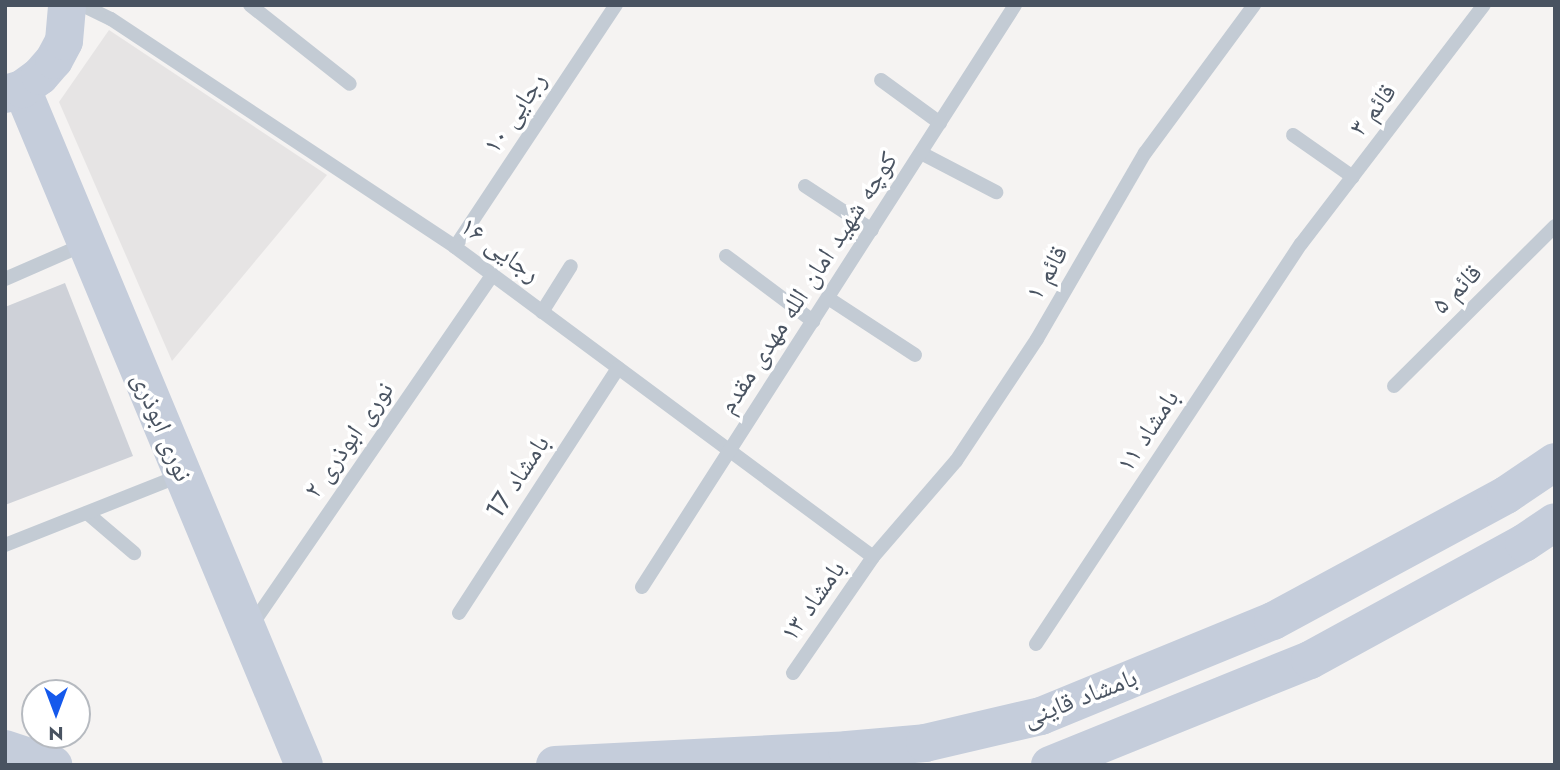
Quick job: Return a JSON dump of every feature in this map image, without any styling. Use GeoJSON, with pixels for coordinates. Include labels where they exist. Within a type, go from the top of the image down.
{"type":"FeatureCollection","features":[{"type":"Feature","properties":{"kind":"main road"},"geometry":{"type":"LineString","coordinates":[[14,91],[40,76],[54,60],[64,41],[67,5]]}},
{"type":"Feature","properties":{"kind":"main road","name":"نوری ابوذری"},"geometry":{"type":"LineString","coordinates":[[14,91],[86,243],[304,765]]}},
{"type":"Feature","properties":{"kind":"main road","name":"بامشاد قاینی"},"geometry":{"type":"LineString","coordinates":[[555,765],[847,750],[925,743],[1041,716],[1273,621],[1506,495],[1555,462]]}},
{"type":"Feature","properties":{"kind":"main road","name":"بامشاد قاینی"},"geometry":{"type":"LineString","coordinates":[[1050,765],[1310,660],[1524,543],[1555,522]]}},
{"type":"Feature","properties":{"kind":"main road"},"geometry":{"type":"LineString","coordinates":[[5,749],[52,765]]}},
{"type":"Feature","properties":{"kind":"lane","name":"رجایی ۱۶"},"geometry":{"type":"LineString","coordinates":[[82,5],[111,19],[454,247],[873,557]]}},
{"type":"Feature","properties":{"kind":"lane"},"geometry":{"type":"LineString","coordinates":[[250,5],[351,85]]}},
{"type":"Feature","properties":{"kind":"lane","name":"رجایی ۱۰"},"geometry":{"type":"LineString","coordinates":[[454,247],[616,5]]}},
{"type":"Feature","properties":{"kind":"lane","name":"کوچه شهید امان الله مهدی مقدم"},"geometry":{"type":"LineString","coordinates":[[642,587],[1015,5]]}},
{"type":"Feature","properties":{"kind":"lane","name":"قائم ۱"},"geometry":{"type":"LineString","coordinates":[[873,557],[956,461],[1037,339],[1145,153],[1254,5]]}},
{"type":"Feature","properties":{"kind":"lane","name":"قائم ۳"},"geometry":{"type":"LineString","coordinates":[[1301,244],[1484,5]]}},
{"type":"Feature","properties":{"kind":"lane"},"geometry":{"type":"LineString","coordinates":[[881,80],[940,122]]}},
{"type":"Feature","properties":{"kind":"lane"},"geometry":{"type":"LineString","coordinates":[[1293,135],[1353,177]]}},
{"type":"Feature","properties":{"kind":"lane"},"geometry":{"type":"LineString","coordinates":[[921,153],[996,192]]}},
{"type":"Feature","properties":{"kind":"lane"},"geometry":{"type":"LineString","coordinates":[[805,186],[872,230]]}},
{"type":"Feature","properties":{"kind":"lane","name":"قائم ۵"},"geometry":{"type":"LineString","coordinates":[[1394,386],[1555,226]]}},
{"type":"Feature","properties":{"kind":"lane"},"geometry":{"type":"LineString","coordinates":[[5,279],[86,243]]}},
{"type":"Feature","properties":{"kind":"lane","name":"بامشاد ۱۱"},"geometry":{"type":"LineString","coordinates":[[1036,644],[1301,244]]}},
{"type":"Feature","properties":{"kind":"lane"},"geometry":{"type":"LineString","coordinates":[[726,256],[813,321]]}},
{"type":"Feature","properties":{"kind":"lane"},"geometry":{"type":"LineString","coordinates":[[542,312],[571,266]]}},
{"type":"Feature","properties":{"kind":"lane","name":"نوری ابوذری ۲"},"geometry":{"type":"LineString","coordinates":[[247,632],[492,275]]}},
{"type":"Feature","properties":{"kind":"lane"},"geometry":{"type":"LineString","coordinates":[[828,298],[915,355]]}},
{"type":"Feature","properties":{"kind":"lane","name":"بامشاد 17"},"geometry":{"type":"LineString","coordinates":[[459,612],[618,368]]}},
{"type":"Feature","properties":{"kind":"lane"},"geometry":{"type":"LineString","coordinates":[[5,545],[182,475]]}},
{"type":"Feature","properties":{"kind":"lane"},"geometry":{"type":"LineString","coordinates":[[87,513],[134,553]]}},
{"type":"Feature","properties":{"kind":"lane","name":"بامشاد ۱۳"},"geometry":{"type":"LineString","coordinates":[[793,673],[873,557]]}},
{"type":"Feature","properties":{"kind":"shaded area"},"geometry":{"type":"Polygon","coordinates":[[[109,30],[327,175],[172,361],[59,102],[109,30]]]}},
{"type":"Feature","properties":{"kind":"building"},"geometry":{"type":"Polygon","coordinates":[[[65,283],[133,456],[5,505],[5,307],[65,283]]]}}]}
